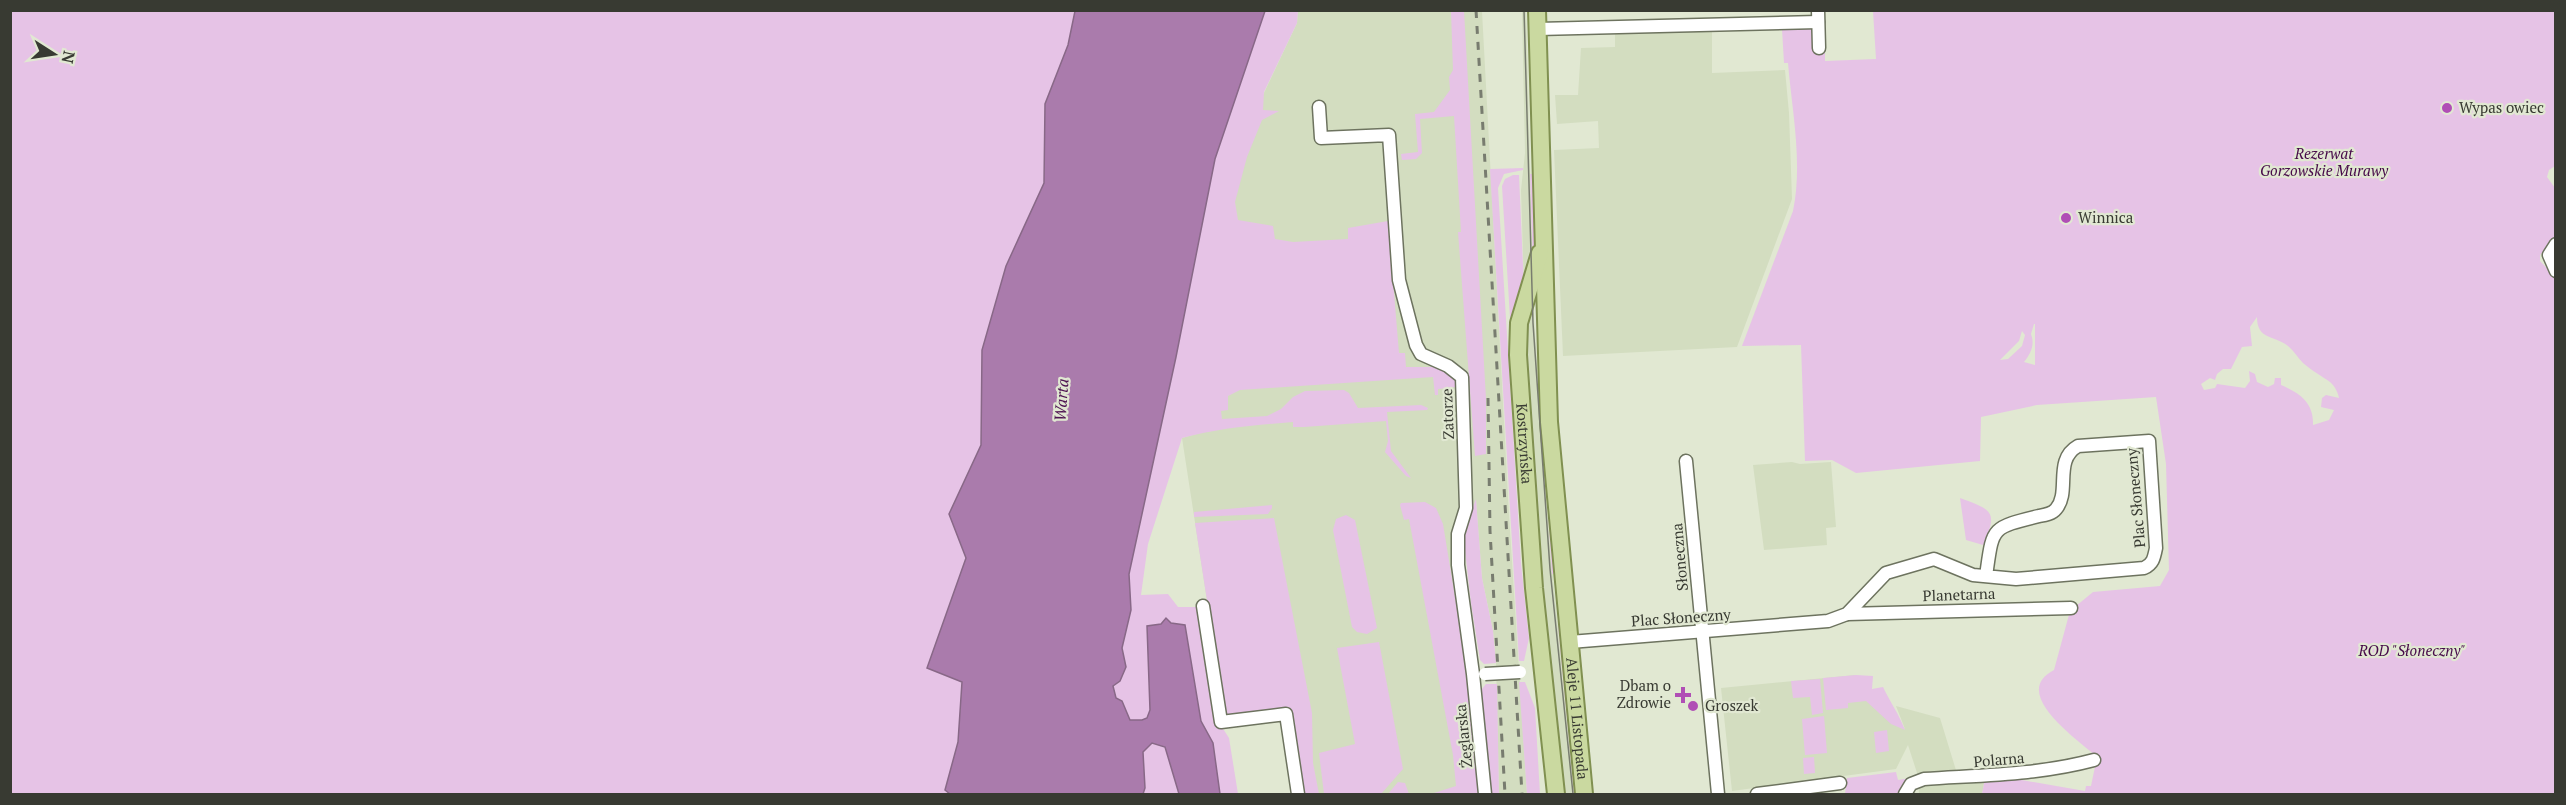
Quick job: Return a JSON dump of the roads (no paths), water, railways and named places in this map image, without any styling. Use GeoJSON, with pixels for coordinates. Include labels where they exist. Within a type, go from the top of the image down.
{"type":"FeatureCollection","features":[{"type":"Feature","properties":{"kind":"main road","name":"Kostrzyńska"},"geometry":{"type":"LineString","coordinates":[[1537,10],[1547,291],[1546,360],[1552,463],[1570,642]]}},
{"type":"Feature","properties":{"kind":"main road","name":"Kostrzyńska"},"geometry":{"type":"LineString","coordinates":[[1543,219],[1539,259],[1519,323],[1518,355],[1534,588],[1544,670]]}},
{"type":"Feature","properties":{"kind":"main road"},"geometry":{"type":"LineString","coordinates":[[1518,355],[1522,330],[1527,325],[1534,324],[1540,326],[1543,332],[1546,360]]}},
{"type":"Feature","properties":{"kind":"main road","name":"Aleje 11 Listopada"},"geometry":{"type":"LineString","coordinates":[[1570,642],[1584,795]]}},
{"type":"Feature","properties":{"kind":"main road","name":"Aleje 11 Listopada"},"geometry":{"type":"LineString","coordinates":[[1544,670],[1556,795]]}},
{"type":"Feature","properties":{"kind":"street"},"geometry":{"type":"LineString","coordinates":[[1538,30],[1818,16],[1819,48]]}},
{"type":"Feature","properties":{"kind":"street","name":"Zatorze"},"geometry":{"type":"LineString","coordinates":[[1319,107],[1321,138],[1389,135],[1399,280],[1416,345],[1421,354],[1448,366],[1462,377],[1466,507],[1458,534],[1458,565],[1479,674]]}},
{"type":"Feature","properties":{"kind":"street"},"geometry":{"type":"LineString","coordinates":[[2556,244],[2549,256],[2556,271]]}},
{"type":"Feature","properties":{"kind":"street","name":"Plac Słoneczny"},"geometry":{"type":"LineString","coordinates":[[1570,642],[1828,621],[1847,614],[1886,573],[1906,565],[1934,559],[1973,575],[2016,579],[2144,568],[2154,559],[2156,537],[2149,441],[2078,446],[2071,450],[2066,457],[2060,498],[2056,509],[2052,513],[2004,524],[1997,530],[1991,539],[1986,576]]}},
{"type":"Feature","properties":{"kind":"street","name":"Słoneczna"},"geometry":{"type":"LineString","coordinates":[[1686,461],[1718,795]]}},
{"type":"Feature","properties":{"kind":"street"},"geometry":{"type":"LineString","coordinates":[[1203,606],[1221,722],[1286,714],[1298,795]]}},
{"type":"Feature","properties":{"kind":"street","name":"Planetarna"},"geometry":{"type":"LineString","coordinates":[[1847,614],[2071,608]]}},
{"type":"Feature","properties":{"kind":"street"},"geometry":{"type":"LineString","coordinates":[[1479,674],[1544,670]]}},
{"type":"Feature","properties":{"kind":"street","name":"Żeglarska"},"geometry":{"type":"LineString","coordinates":[[1479,674],[1485,795]]}},
{"type":"Feature","properties":{"kind":"street","name":"Polarna"},"geometry":{"type":"LineString","coordinates":[[1907,791],[1914,782],[1924,779],[2025,774],[2060,769],[2094,760]]}},
{"type":"Feature","properties":{"kind":"street"},"geometry":{"type":"LineString","coordinates":[[1757,795],[1840,783]]}},
{"type":"Feature","properties":{"kind":"water","name":"Warta"},"geometry":{"type":"Polygon","coordinates":[[[1075,11],[1265,11],[1215,159],[1176,357],[1129,574],[1131,610],[1122,648],[1126,667],[1120,681],[1113,686],[1116,698],[1122,701],[1130,720],[1147,718],[1150,710],[1147,626],[1161,624],[1166,618],[1171,623],[1185,625],[1201,721],[1213,743],[1220,794],[1179,794],[1165,747],[1152,743],[1143,752],[1145,788],[1143,794],[950,794],[945,790],[958,742],[962,682],[927,668],[966,558],[949,514],[981,445],[982,350],[1006,266],[1044,183],[1045,104],[1068,45],[1075,11]]]}},
{"type":"Feature","properties":{"kind":"tram line"},"geometry":{"type":"LineString","coordinates":[[1524,10],[1533,323],[1550,569],[1573,794]]}},
{"type":"Feature","properties":{"kind":"railway"},"geometry":{"type":"LineString","coordinates":[[1476,10],[1522,794]]}},
{"type":"Feature","properties":{"kind":"railway"},"geometry":{"type":"LineString","coordinates":[[1488,398],[1490,531],[1505,794]]}},
{"type":"Feature","properties":{"kind":"place","name":"Wypas owiec"},"geometry":{"type":"Point","coordinates":[2447,108]}},
{"type":"Feature","properties":{"kind":"place","name":"Winnica"},"geometry":{"type":"Point","coordinates":[2066,218]}},
{"type":"Feature","properties":{"kind":"place","name":"Dbam o Zdrowie"},"geometry":{"type":"Point","coordinates":[1683,695]}},
{"type":"Feature","properties":{"kind":"place","name":"Groszek"},"geometry":{"type":"Point","coordinates":[1693,706]}},
{"type":"Feature","properties":{"kind":"park label","name":"Rezerwat Gorzowskie Murawy"},"geometry":{"type":"Point","coordinates":[2324,162]}},
{"type":"Feature","properties":{"kind":"park label","name":"ROD \"Słoneczny\""},"geometry":{"type":"Point","coordinates":[2412,651]}}]}
